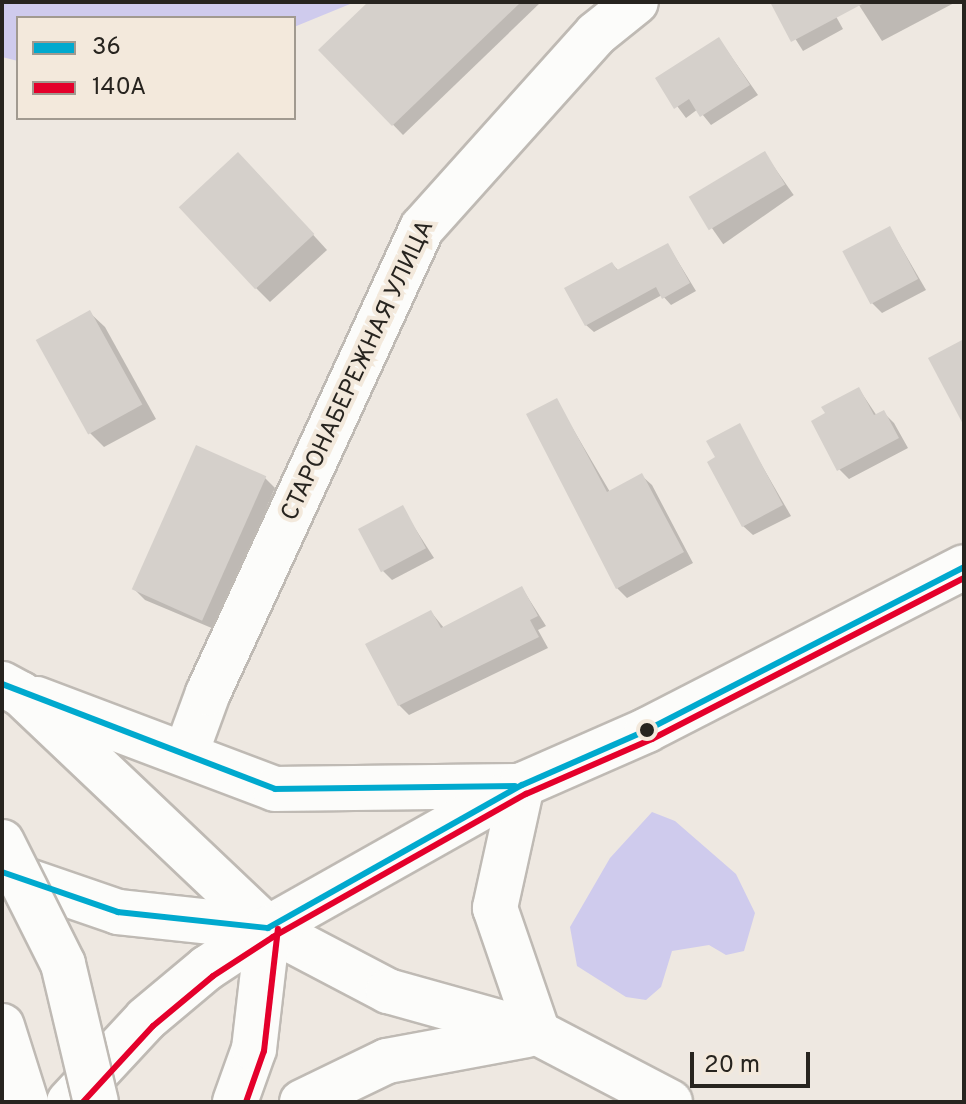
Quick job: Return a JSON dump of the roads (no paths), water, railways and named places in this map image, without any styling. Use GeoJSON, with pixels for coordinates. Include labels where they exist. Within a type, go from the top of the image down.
{"type":"FeatureCollection","features":[{"type":"Feature","properties":{"kind":"main road","name":"СТАРОНАБЕРЕЖНАЯ УЛИЦА"},"geometry":{"type":"LineString","coordinates":[[186,753],[208,693],[422,228],[596,34],[636,2]]}},
{"type":"Feature","properties":{"kind":"main road"},"geometry":{"type":"LineString","coordinates":[[69,1102],[146,1019],[207,968],[268,928],[522,785],[647,730],[964,567]]}},
{"type":"Feature","properties":{"kind":"main road"},"geometry":{"type":"LineString","coordinates":[[12,689],[275,789],[522,785]]}},
{"type":"Feature","properties":{"kind":"main road"},"geometry":{"type":"LineString","coordinates":[[12,689],[268,928],[388,991],[538,1033],[670,1102]]}},
{"type":"Feature","properties":{"kind":"main road"},"geometry":{"type":"LineString","coordinates":[[522,785],[495,908],[538,1033]]}},
{"type":"Feature","properties":{"kind":"main road"},"geometry":{"type":"LineString","coordinates":[[2,842],[63,964],[96,1102]]}},
{"type":"Feature","properties":{"kind":"main road"},"geometry":{"type":"LineString","coordinates":[[2,872],[118,912],[268,928]]}},
{"type":"Feature","properties":{"kind":"main road"},"geometry":{"type":"LineString","coordinates":[[235,1102],[254,1049],[268,928]]}},
{"type":"Feature","properties":{"kind":"main road"},"geometry":{"type":"LineString","coordinates":[[2,1026],[26,1102]]}},
{"type":"Feature","properties":{"kind":"main road"},"geometry":{"type":"LineString","coordinates":[[302,1102],[387,1061],[538,1033]]}}]}
